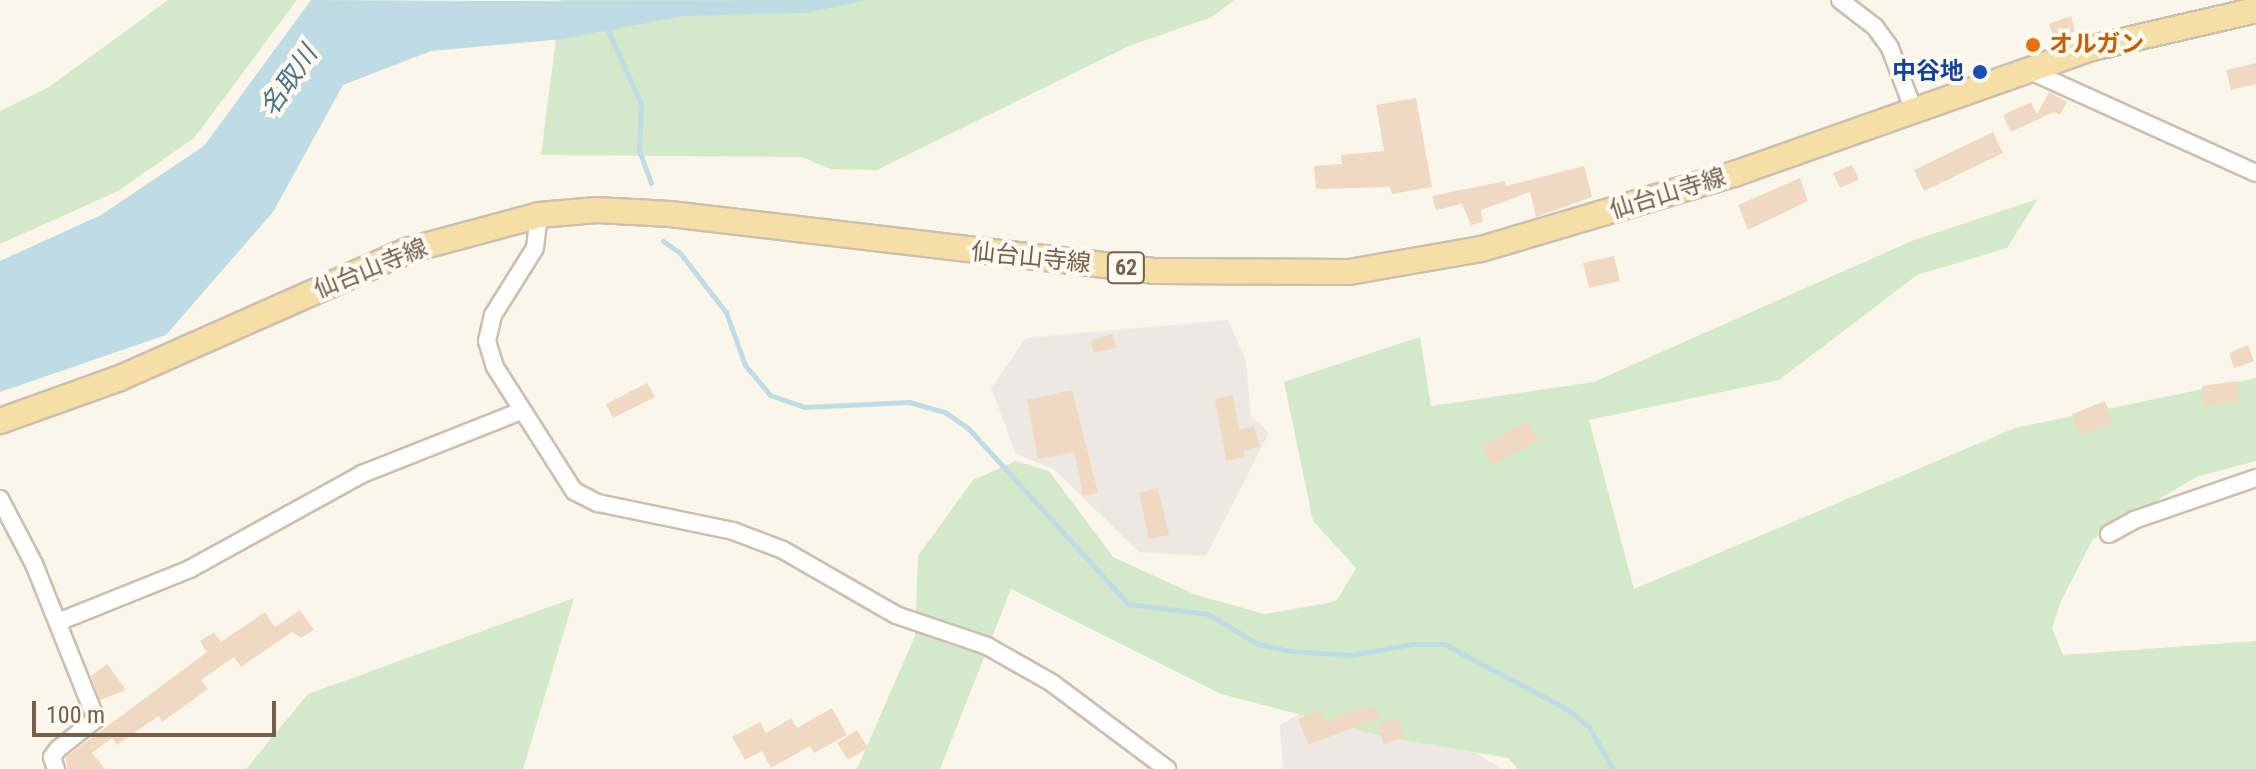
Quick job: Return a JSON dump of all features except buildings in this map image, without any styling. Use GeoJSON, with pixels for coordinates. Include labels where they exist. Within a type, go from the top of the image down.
{"type":"FeatureCollection","features":[{"type":"Feature","properties":{"kind":"main road","name":"仙台山寺線"},"geometry":{"type":"LineString","coordinates":[[0,421],[120,378],[406,251],[539,215],[597,210],[670,214],[1154,271],[1349,272],[1481,249],[1734,174],[2028,70],[2242,8]]}},
{"type":"Feature","properties":{"kind":"street"},"geometry":{"type":"LineString","coordinates":[[1840,0],[1875,27],[1890,48],[1914,111]]}},
{"type":"Feature","properties":{"kind":"street"},"geometry":{"type":"LineString","coordinates":[[2028,70],[2256,173]]}},
{"type":"Feature","properties":{"kind":"street"},"geometry":{"type":"LineString","coordinates":[[539,215],[535,248],[493,315],[487,341],[495,367],[574,491],[598,503],[733,531],[783,550],[896,615],[1023,664],[1167,769]]}},
{"type":"Feature","properties":{"kind":"street"},"geometry":{"type":"LineString","coordinates":[[58,622],[190,569],[362,474],[521,411]]}},
{"type":"Feature","properties":{"kind":"street"},"geometry":{"type":"LineString","coordinates":[[2109,534],[2256,478]]}},
{"type":"Feature","properties":{"kind":"street"},"geometry":{"type":"LineString","coordinates":[[0,499],[58,622],[96,719],[58,749],[52,757],[56,769]]}},
{"type":"Feature","properties":{"kind":"shaded area"},"geometry":{"type":"Polygon","coordinates":[[[1228,320],[1246,361],[1251,416],[1269,433],[1206,556],[1139,552],[1054,469],[1016,454],[991,388],[1026,338],[1228,320]]]}},
{"type":"Feature","properties":{"kind":"shaded area"},"geometry":{"type":"Polygon","coordinates":[[[1391,700],[1502,769],[1283,769],[1280,725],[1318,703],[1391,700]]]}},
{"type":"Feature","properties":{"kind":"green space"},"geometry":{"type":"Polygon","coordinates":[[[168,0],[297,0],[194,138],[118,191],[0,244],[0,111],[49,87],[168,0]]]}},
{"type":"Feature","properties":{"kind":"green space"},"geometry":{"type":"Polygon","coordinates":[[[561,0],[1234,0],[1212,17],[1129,46],[877,170],[831,169],[802,157],[541,155],[561,0]]]}},
{"type":"Feature","properties":{"kind":"green space"},"geometry":{"type":"Polygon","coordinates":[[[2038,199],[2007,248],[1917,275],[1779,380],[1589,420],[1634,589],[2015,428],[2256,378],[2256,461],[2196,477],[2093,539],[2061,601],[2052,628],[2063,655],[2256,641],[2256,769],[1518,769],[1508,758],[1387,737],[1221,694],[1011,589],[940,769],[857,769],[915,636],[918,556],[973,480],[1016,461],[1049,471],[1113,557],[1196,595],[1265,614],[1328,603],[1337,600],[1356,568],[1313,521],[1284,382],[1420,337],[1431,406],[1594,382],[1914,240],[2038,199]]]}},
{"type":"Feature","properties":{"kind":"green space"},"geometry":{"type":"Polygon","coordinates":[[[574,598],[523,769],[246,769],[308,694],[574,598]]]}},
{"type":"Feature","properties":{"kind":"water","name":"名取川"},"geometry":{"type":"Polygon","coordinates":[[[311,0],[867,0],[807,13],[684,16],[563,39],[431,51],[343,85],[273,212],[166,335],[0,392],[0,261],[101,215],[204,146],[311,0]]]}},
{"type":"Feature","properties":{"kind":"waterway"},"geometry":{"type":"LineString","coordinates":[[607,28],[641,104],[639,150],[651,183]]}},
{"type":"Feature","properties":{"kind":"waterway"},"geometry":{"type":"LineString","coordinates":[[663,241],[680,253],[726,312],[745,365],[770,395],[805,407],[909,402],[945,412],[969,429],[1128,604],[1208,614],[1258,644],[1291,651],[1351,655],[1413,644],[1444,644],[1567,709],[1589,727],[1613,769]]}},
{"type":"Feature","properties":{"kind":"place","name":"オルガン"},"geometry":{"type":"Point","coordinates":[2033,45]}},
{"type":"Feature","properties":{"kind":"place","name":"中谷地"},"geometry":{"type":"Point","coordinates":[1980,72]}}]}
